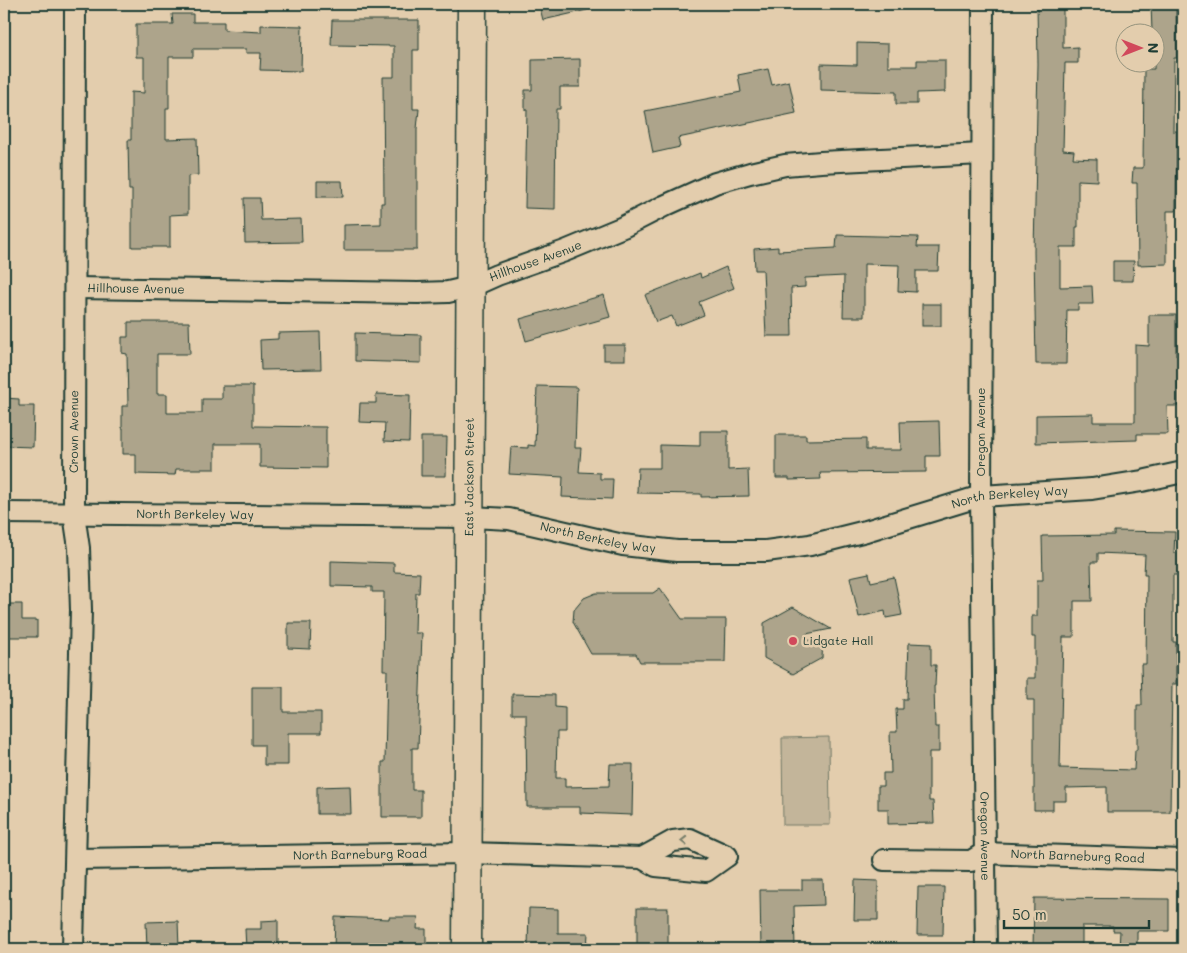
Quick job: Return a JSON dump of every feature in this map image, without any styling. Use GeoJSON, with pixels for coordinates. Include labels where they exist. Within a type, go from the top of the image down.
{"type":"FeatureCollection","features":[{"type":"Feature","properties":{"kind":"street","name":"Crown Avenue"},"geometry":{"type":"LineString","coordinates":[[73,949],[82,610],[79,548],[74,514],[75,4]]}},
{"type":"Feature","properties":{"kind":"street","name":"East Jackson Street"},"geometry":{"type":"LineString","coordinates":[[467,949],[471,517],[472,4]]}},
{"type":"Feature","properties":{"kind":"street","name":"Oregon Avenue"},"geometry":{"type":"LineString","coordinates":[[983,4],[981,496],[986,949]]}},
{"type":"Feature","properties":{"kind":"street","name":"Hillhouse Avenue"},"geometry":{"type":"LineString","coordinates":[[75,288],[448,292],[470,287],[497,275],[582,244],[623,227],[715,183],[750,173],[820,162],[982,154]]}},
{"type":"Feature","properties":{"kind":"street","name":"North Berkeley Way"},"geometry":{"type":"LineString","coordinates":[[4,513],[471,517],[509,519],[623,545],[677,551],[766,551],[810,544],[856,533],[981,496],[1092,489],[1183,472]]}},
{"type":"Feature","properties":{"kind":"street","name":"North Barneburg Road"},"geometry":{"type":"LineString","coordinates":[[76,859],[468,853],[642,858]]}},
{"type":"Feature","properties":{"kind":"street","name":"North Barneburg Road"},"geometry":{"type":"LineString","coordinates":[[884,860],[971,860],[984,853],[1183,860]]}},
{"type":"Feature","properties":{"kind":"shaded area"},"geometry":{"type":"Polygon","coordinates":[[[829,737],[830,825],[783,825],[782,738],[829,737]]]}},
{"type":"Feature","properties":{"kind":"building"},"geometry":{"type":"Polygon","coordinates":[[[539,4],[586,4],[587,10],[543,20],[539,4]]]}},
{"type":"Feature","properties":{"kind":"building"},"geometry":{"type":"Polygon","coordinates":[[[1151,4],[1176,4],[1177,58],[1174,58],[1173,131],[1177,131],[1176,211],[1167,211],[1167,264],[1138,265],[1137,183],[1132,183],[1133,168],[1143,168],[1144,72],[1164,72],[1164,22],[1152,22],[1151,4]]]}},
{"type":"Feature","properties":{"kind":"building"},"geometry":{"type":"Polygon","coordinates":[[[1037,5],[1063,5],[1063,48],[1078,47],[1078,63],[1065,63],[1063,150],[1074,151],[1073,158],[1097,159],[1097,181],[1078,180],[1076,247],[1060,247],[1060,287],[1092,286],[1093,304],[1078,304],[1078,310],[1067,310],[1066,364],[1036,364],[1034,251],[1038,64],[1037,5]]]}},
{"type":"Feature","properties":{"kind":"building"},"geometry":{"type":"Polygon","coordinates":[[[172,14],[193,14],[193,22],[224,22],[224,30],[261,32],[261,25],[302,26],[301,71],[260,70],[261,53],[246,53],[246,49],[193,49],[193,57],[169,57],[169,108],[166,108],[166,139],[197,138],[198,175],[188,176],[188,214],[170,215],[170,247],[132,247],[132,190],[129,190],[128,140],[131,140],[131,92],[144,93],[144,57],[136,57],[136,24],[173,24],[172,14]]]}},
{"type":"Feature","properties":{"kind":"building"},"geometry":{"type":"Polygon","coordinates":[[[332,20],[419,20],[419,50],[413,50],[413,109],[419,109],[417,129],[417,250],[344,250],[344,225],[381,224],[381,203],[384,203],[383,77],[394,77],[394,46],[331,45],[332,20]]]}},
{"type":"Feature","properties":{"kind":"building"},"geometry":{"type":"Polygon","coordinates":[[[857,43],[888,44],[888,66],[917,66],[917,60],[945,60],[945,92],[917,93],[917,104],[896,104],[896,92],[821,90],[821,64],[857,65],[857,43]]]}},
{"type":"Feature","properties":{"kind":"building"},"geometry":{"type":"Polygon","coordinates":[[[580,59],[580,87],[560,87],[560,109],[556,109],[555,209],[525,208],[527,110],[525,110],[525,90],[532,90],[532,60],[580,59]]]}},
{"type":"Feature","properties":{"kind":"building"},"geometry":{"type":"Polygon","coordinates":[[[768,69],[772,85],[789,81],[796,113],[678,138],[680,147],[653,153],[645,111],[741,92],[738,75],[768,69]]]}},
{"type":"Feature","properties":{"kind":"building"},"geometry":{"type":"Polygon","coordinates":[[[317,181],[342,181],[343,197],[317,197],[317,181]]]}},
{"type":"Feature","properties":{"kind":"building"},"geometry":{"type":"Polygon","coordinates":[[[244,198],[260,198],[261,220],[301,219],[302,242],[245,243],[244,198]]]}},
{"type":"Feature","properties":{"kind":"building"},"geometry":{"type":"Polygon","coordinates":[[[837,235],[918,237],[917,247],[939,247],[938,271],[916,271],[916,292],[898,291],[899,265],[864,264],[864,317],[843,317],[844,276],[805,278],[805,287],[791,288],[792,336],[766,336],[763,270],[755,270],[754,249],[778,247],[778,251],[836,248],[837,235]]]}},
{"type":"Feature","properties":{"kind":"building"},"geometry":{"type":"Polygon","coordinates":[[[1113,261],[1134,261],[1133,281],[1113,281],[1113,261]]]}},
{"type":"Feature","properties":{"kind":"building"},"geometry":{"type":"Polygon","coordinates":[[[726,267],[734,288],[699,302],[704,315],[676,326],[672,316],[656,322],[645,295],[700,273],[701,278],[726,267]]]}},
{"type":"Feature","properties":{"kind":"building"},"geometry":{"type":"Polygon","coordinates":[[[604,295],[610,317],[526,341],[520,319],[604,295]]]}},
{"type":"Feature","properties":{"kind":"building"},"geometry":{"type":"Polygon","coordinates":[[[922,304],[941,304],[941,326],[922,326],[922,304]]]}},
{"type":"Feature","properties":{"kind":"building"},"geometry":{"type":"Polygon","coordinates":[[[1149,315],[1176,315],[1176,355],[1183,355],[1183,381],[1178,381],[1178,406],[1167,406],[1168,434],[1137,434],[1137,440],[1036,443],[1036,415],[1093,414],[1093,422],[1135,422],[1135,345],[1149,346],[1149,315]]]}},
{"type":"Feature","properties":{"kind":"building"},"geometry":{"type":"Polygon","coordinates":[[[128,322],[189,322],[190,354],[157,354],[157,394],[167,394],[167,413],[202,413],[202,399],[222,399],[222,386],[253,386],[253,426],[326,427],[326,468],[260,467],[260,444],[215,444],[215,469],[176,469],[175,475],[136,474],[136,454],[123,454],[122,406],[128,406],[127,354],[122,353],[122,337],[128,337],[128,322]]]}},
{"type":"Feature","properties":{"kind":"building"},"geometry":{"type":"Polygon","coordinates":[[[320,332],[321,369],[261,370],[260,340],[278,339],[278,333],[320,332]]]}},
{"type":"Feature","properties":{"kind":"building"},"geometry":{"type":"Polygon","coordinates":[[[355,333],[421,335],[421,363],[355,361],[355,333]]]}},
{"type":"Feature","properties":{"kind":"building"},"geometry":{"type":"Polygon","coordinates":[[[604,345],[625,345],[625,360],[604,360],[604,345]]]}},
{"type":"Feature","properties":{"kind":"building"},"geometry":{"type":"Polygon","coordinates":[[[537,386],[577,387],[575,448],[581,448],[579,472],[600,473],[600,479],[613,479],[612,499],[562,497],[563,477],[509,474],[511,447],[528,448],[528,445],[535,446],[537,386]]]}},
{"type":"Feature","properties":{"kind":"building"},"geometry":{"type":"Polygon","coordinates":[[[376,394],[410,395],[409,442],[384,441],[385,423],[359,422],[360,403],[376,403],[376,394]]]}},
{"type":"Feature","properties":{"kind":"building"},"geometry":{"type":"Polygon","coordinates":[[[4,398],[19,399],[19,406],[34,406],[33,447],[4,446],[4,398]]]}},
{"type":"Feature","properties":{"kind":"building"},"geometry":{"type":"Polygon","coordinates":[[[939,421],[940,456],[926,456],[926,472],[820,473],[821,479],[789,480],[789,478],[776,478],[776,435],[806,435],[806,440],[866,439],[866,450],[901,450],[900,422],[939,421]]]}},
{"type":"Feature","properties":{"kind":"building"},"geometry":{"type":"Polygon","coordinates":[[[700,431],[728,431],[728,470],[748,469],[749,496],[701,497],[701,494],[637,493],[638,468],[660,468],[660,445],[700,446],[700,431]]]}},
{"type":"Feature","properties":{"kind":"building"},"geometry":{"type":"Polygon","coordinates":[[[421,437],[447,437],[446,476],[421,476],[421,437]]]}},
{"type":"Feature","properties":{"kind":"building"},"geometry":{"type":"Polygon","coordinates":[[[1114,531],[1175,532],[1174,553],[1183,554],[1183,575],[1173,575],[1173,642],[1176,642],[1176,684],[1172,684],[1170,812],[1107,812],[1107,787],[1066,788],[1066,801],[1053,801],[1053,810],[1034,810],[1034,700],[1027,700],[1027,678],[1035,678],[1035,637],[1032,637],[1032,616],[1037,616],[1037,580],[1043,580],[1042,536],[1114,535],[1114,531]],[[1098,553],[1098,562],[1091,562],[1092,601],[1074,601],[1074,637],[1063,637],[1060,768],[1134,770],[1135,750],[1137,750],[1137,705],[1142,705],[1141,664],[1146,664],[1147,574],[1144,574],[1145,555],[1098,553]]]}},
{"type":"Feature","properties":{"kind":"building"},"geometry":{"type":"Polygon","coordinates":[[[331,561],[394,563],[394,572],[420,573],[419,593],[416,593],[415,633],[422,633],[418,748],[412,748],[412,790],[421,790],[421,817],[382,817],[382,762],[385,762],[387,670],[383,670],[384,592],[372,592],[372,587],[331,586],[331,561]]]}},
{"type":"Feature","properties":{"kind":"building"},"geometry":{"type":"Polygon","coordinates":[[[869,573],[871,582],[894,577],[902,615],[886,618],[885,611],[859,617],[850,577],[869,573]]]}},
{"type":"Feature","properties":{"kind":"building"},"geometry":{"type":"Polygon","coordinates":[[[660,588],[682,619],[726,619],[725,662],[640,662],[636,654],[591,654],[573,622],[574,610],[584,598],[596,593],[653,593],[660,588]]]}},
{"type":"Feature","properties":{"kind":"building"},"geometry":{"type":"Polygon","coordinates":[[[4,604],[22,604],[22,620],[37,620],[37,637],[4,637],[4,604]]]}},
{"type":"Feature","properties":{"kind":"building","name":"Lidgate Hall"},"geometry":{"type":"Polygon","coordinates":[[[793,607],[831,629],[806,634],[807,640],[823,640],[822,658],[793,674],[764,658],[764,623],[793,607]]]}},
{"type":"Feature","properties":{"kind":"building"},"geometry":{"type":"Polygon","coordinates":[[[288,623],[311,623],[310,649],[288,648],[288,623]]]}},
{"type":"Feature","properties":{"kind":"building"},"geometry":{"type":"Polygon","coordinates":[[[909,643],[931,644],[931,665],[936,665],[934,686],[935,727],[939,727],[939,752],[929,752],[929,801],[933,801],[934,823],[888,824],[888,809],[878,809],[878,786],[883,786],[883,773],[891,773],[890,732],[897,732],[896,709],[903,709],[903,699],[907,699],[909,643]]]}},
{"type":"Feature","properties":{"kind":"building"},"geometry":{"type":"Polygon","coordinates":[[[252,687],[283,687],[283,712],[321,712],[321,733],[288,733],[288,765],[264,765],[264,745],[252,745],[252,687]]]}},
{"type":"Feature","properties":{"kind":"building"},"geometry":{"type":"Polygon","coordinates":[[[512,694],[555,695],[555,707],[565,708],[565,732],[557,732],[556,778],[565,778],[565,787],[609,786],[610,764],[633,764],[632,815],[580,813],[580,807],[527,807],[526,714],[512,714],[512,694]]]}},
{"type":"Feature","properties":{"kind":"building"},"geometry":{"type":"Polygon","coordinates":[[[350,786],[351,814],[317,814],[317,787],[350,786]]]}},
{"type":"Feature","properties":{"kind":"building"},"geometry":{"type":"Polygon","coordinates":[[[802,880],[823,880],[824,905],[794,906],[795,949],[761,949],[760,890],[802,890],[802,880]]]}},
{"type":"Feature","properties":{"kind":"building"},"geometry":{"type":"Polygon","coordinates":[[[855,880],[878,881],[878,920],[854,920],[855,880]]]}},
{"type":"Feature","properties":{"kind":"building"},"geometry":{"type":"Polygon","coordinates":[[[918,887],[944,887],[943,935],[917,935],[918,887]]]}},
{"type":"Feature","properties":{"kind":"building"},"geometry":{"type":"Polygon","coordinates":[[[1034,898],[1169,899],[1169,931],[1137,931],[1137,949],[1119,949],[1120,931],[1113,931],[1113,926],[1082,926],[1082,949],[1033,949],[1034,898]]]}},
{"type":"Feature","properties":{"kind":"building"},"geometry":{"type":"Polygon","coordinates":[[[529,908],[558,909],[558,933],[588,933],[587,949],[528,949],[529,908]]]}},
{"type":"Feature","properties":{"kind":"building"},"geometry":{"type":"Polygon","coordinates":[[[637,908],[668,908],[668,949],[637,949],[637,908]]]}},
{"type":"Feature","properties":{"kind":"building"},"geometry":{"type":"Polygon","coordinates":[[[335,917],[389,919],[389,917],[418,917],[417,929],[426,929],[426,949],[334,949],[335,917]]]}},
{"type":"Feature","properties":{"kind":"building"},"geometry":{"type":"Polygon","coordinates":[[[278,920],[278,949],[246,949],[245,929],[261,929],[261,921],[278,920]]]}},
{"type":"Feature","properties":{"kind":"building"},"geometry":{"type":"Polygon","coordinates":[[[178,921],[179,949],[147,949],[146,922],[178,921]]]}},
{"type":"Feature","properties":{"kind":"place","name":"Lidgate Hall"},"geometry":{"type":"Point","coordinates":[793,641]}}]}
